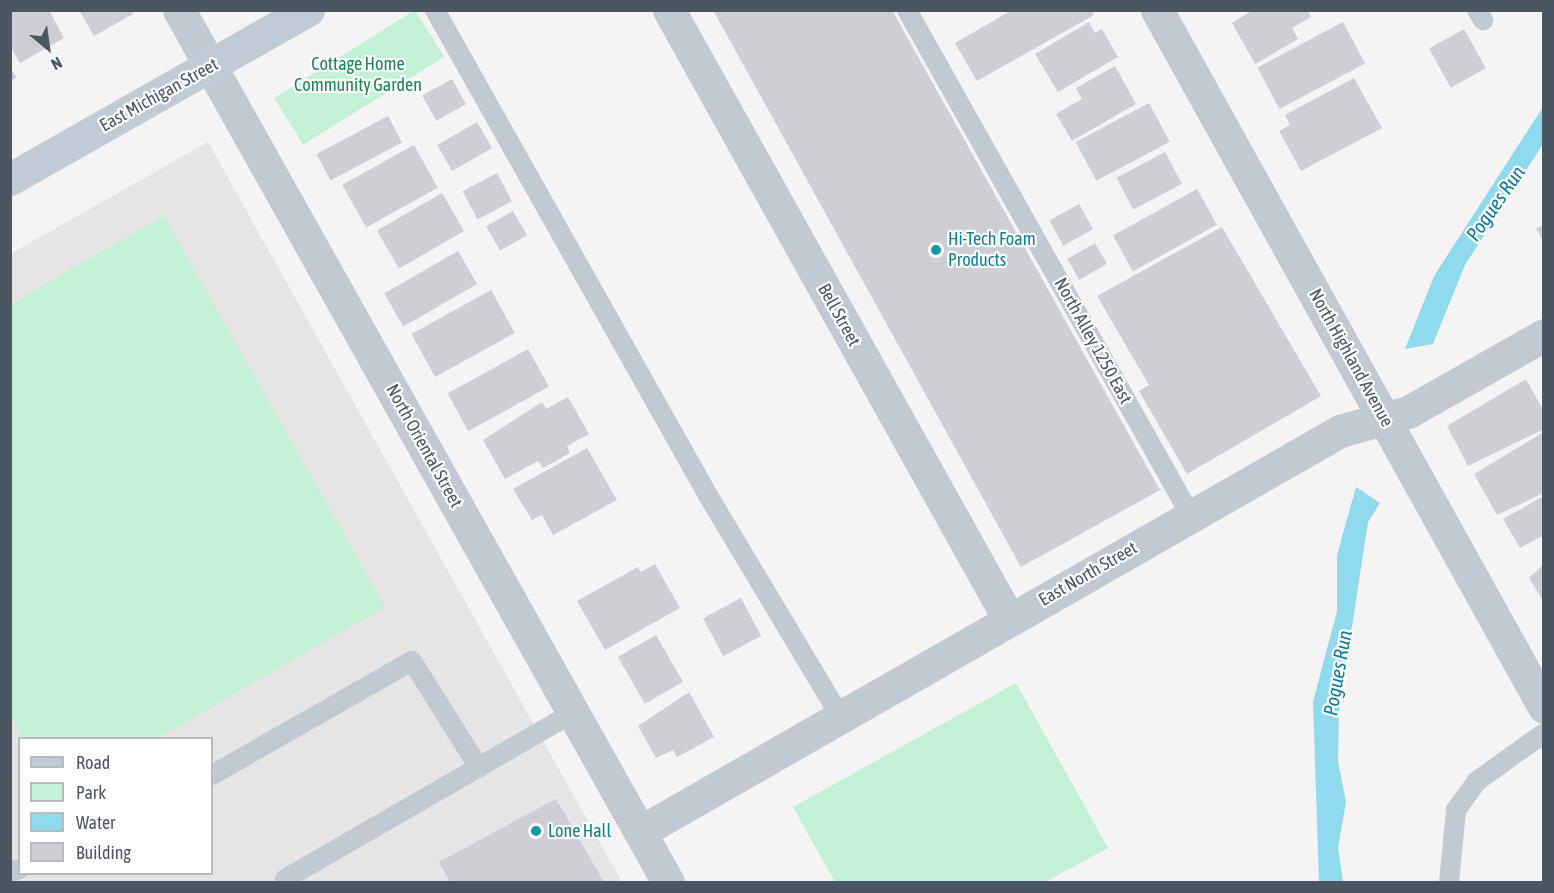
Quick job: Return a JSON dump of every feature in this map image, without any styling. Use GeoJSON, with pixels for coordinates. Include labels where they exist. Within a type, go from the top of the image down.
{"type":"FeatureCollection","features":[{"type":"Feature","properties":{"kind":"main road","name":"East Michigan Street"},"geometry":{"type":"LineString","coordinates":[[10,179],[308,10]]}},
{"type":"Feature","properties":{"kind":"street","name":"North Oriental Street"},"geometry":{"type":"LineString","coordinates":[[179,10],[668,882]]}},
{"type":"Feature","properties":{"kind":"street","name":"Bell Street"},"geometry":{"type":"LineString","coordinates":[[669,10],[1009,619]]}},
{"type":"Feature","properties":{"kind":"street","name":"North Highland Avenue"},"geometry":{"type":"LineString","coordinates":[[1157,10],[1544,707]]}},
{"type":"Feature","properties":{"kind":"street","name":"East North Street"},"geometry":{"type":"LineString","coordinates":[[640,832],[1340,431],[1408,412],[1544,335]]}},
{"type":"Feature","properties":{"kind":"lane"},"geometry":{"type":"LineString","coordinates":[[435,10],[743,556],[840,716]]}},
{"type":"Feature","properties":{"kind":"lane","name":"North Alley 1250 East"},"geometry":{"type":"LineString","coordinates":[[907,10],[1191,516]]}},
{"type":"Feature","properties":{"kind":"lane"},"geometry":{"type":"LineString","coordinates":[[213,774],[412,662],[478,768]]}},
{"type":"Feature","properties":{"kind":"lane"},"geometry":{"type":"LineString","coordinates":[[285,879],[574,712]]}},
{"type":"Feature","properties":{"kind":"lane"},"geometry":{"type":"LineString","coordinates":[[1449,882],[1456,810],[1493,768],[1544,733]]}},
{"type":"Feature","properties":{"kind":"shaded area"},"geometry":{"type":"Polygon","coordinates":[[[208,142],[622,882],[11,882],[10,254],[208,142]]]}},
{"type":"Feature","properties":{"kind":"green space","name":"Cottage Home Community Garden"},"geometry":{"type":"Polygon","coordinates":[[[415,10],[444,57],[303,145],[274,98],[415,10]]]}},
{"type":"Feature","properties":{"kind":"green space"},"geometry":{"type":"Polygon","coordinates":[[[164,216],[385,607],[160,737],[22,737],[10,715],[11,304],[164,216]]]}},
{"type":"Feature","properties":{"kind":"green space"},"geometry":{"type":"Polygon","coordinates":[[[1016,683],[1108,848],[1045,882],[835,882],[793,807],[1016,683]]]}},
{"type":"Feature","properties":{"kind":"water","name":"Pogues Run"},"geometry":{"type":"Polygon","coordinates":[[[1543,107],[1543,144],[1465,265],[1433,344],[1405,349],[1434,276],[1543,107]]]}},
{"type":"Feature","properties":{"kind":"water","name":"Pogues Run"},"geometry":{"type":"Polygon","coordinates":[[[1356,487],[1380,503],[1368,522],[1339,711],[1338,761],[1346,802],[1338,848],[1343,882],[1319,882],[1313,702],[1337,611],[1337,555],[1356,487]]]}},
{"type":"Feature","properties":{"kind":"building"},"geometry":{"type":"Polygon","coordinates":[[[10,10],[49,10],[64,38],[20,63],[10,46],[10,10]]]}},
{"type":"Feature","properties":{"kind":"building"},"geometry":{"type":"Polygon","coordinates":[[[79,10],[131,10],[133,14],[94,36],[79,10]]]}},
{"type":"Feature","properties":{"kind":"building","name":"Hi-Tech Foam Products"},"geometry":{"type":"Polygon","coordinates":[[[713,10],[892,10],[1160,490],[1021,567],[713,10]]]}},
{"type":"Feature","properties":{"kind":"building"},"geometry":{"type":"Polygon","coordinates":[[[1012,10],[1091,10],[1094,15],[977,81],[955,43],[1012,10]]]}},
{"type":"Feature","properties":{"kind":"building"},"geometry":{"type":"Polygon","coordinates":[[[1253,10],[1307,10],[1311,17],[1292,28],[1298,39],[1255,64],[1232,23],[1253,10]]]}},
{"type":"Feature","properties":{"kind":"building"},"geometry":{"type":"Polygon","coordinates":[[[1089,22],[1095,33],[1102,29],[1118,57],[1058,92],[1035,54],[1089,22]]]}},
{"type":"Feature","properties":{"kind":"building"},"geometry":{"type":"Polygon","coordinates":[[[1343,22],[1365,63],[1279,109],[1257,68],[1343,22]]]}},
{"type":"Feature","properties":{"kind":"building"},"geometry":{"type":"Polygon","coordinates":[[[1464,29],[1486,68],[1451,88],[1429,48],[1464,29]]]}},
{"type":"Feature","properties":{"kind":"building"},"geometry":{"type":"Polygon","coordinates":[[[1115,66],[1136,104],[1072,141],[1056,114],[1082,99],[1076,88],[1115,66]]]}},
{"type":"Feature","properties":{"kind":"building"},"geometry":{"type":"Polygon","coordinates":[[[10,67],[17,78],[10,81],[10,67]]]}},
{"type":"Feature","properties":{"kind":"building"},"geometry":{"type":"Polygon","coordinates":[[[1354,78],[1382,128],[1301,171],[1279,131],[1290,125],[1285,115],[1354,78]]]}},
{"type":"Feature","properties":{"kind":"building"},"geometry":{"type":"Polygon","coordinates":[[[452,79],[466,104],[436,121],[422,95],[452,79]]]}},
{"type":"Feature","properties":{"kind":"building"},"geometry":{"type":"Polygon","coordinates":[[[1149,103],[1170,142],[1096,181],[1076,142],[1149,103]]]}},
{"type":"Feature","properties":{"kind":"building"},"geometry":{"type":"Polygon","coordinates":[[[388,116],[402,142],[331,181],[316,154],[388,116]]]}},
{"type":"Feature","properties":{"kind":"building"},"geometry":{"type":"Polygon","coordinates":[[[477,122],[492,148],[452,171],[437,145],[477,122]]]}},
{"type":"Feature","properties":{"kind":"building"},"geometry":{"type":"Polygon","coordinates":[[[414,145],[438,188],[366,228],[342,185],[414,145]]]}},
{"type":"Feature","properties":{"kind":"building"},"geometry":{"type":"Polygon","coordinates":[[[1165,152],[1182,184],[1133,210],[1116,178],[1165,152]]]}},
{"type":"Feature","properties":{"kind":"building"},"geometry":{"type":"Polygon","coordinates":[[[497,173],[512,201],[478,220],[463,191],[497,173]]]}},
{"type":"Feature","properties":{"kind":"building"},"geometry":{"type":"Polygon","coordinates":[[[1197,189],[1217,225],[1133,271],[1113,236],[1197,189]]]}},
{"type":"Feature","properties":{"kind":"building"},"geometry":{"type":"Polygon","coordinates":[[[442,193],[464,231],[399,269],[377,230],[442,193]]]}},
{"type":"Feature","properties":{"kind":"building"},"geometry":{"type":"Polygon","coordinates":[[[1079,204],[1093,229],[1063,246],[1049,220],[1079,204]]]}},
{"type":"Feature","properties":{"kind":"building"},"geometry":{"type":"Polygon","coordinates":[[[513,211],[527,235],[500,251],[486,226],[513,211]]]}},
{"type":"Feature","properties":{"kind":"building"},"geometry":{"type":"Polygon","coordinates":[[[1544,224],[1544,242],[1536,229],[1544,224]]]}},
{"type":"Feature","properties":{"kind":"building"},"geometry":{"type":"Polygon","coordinates":[[[1222,227],[1321,396],[1187,474],[1139,391],[1149,385],[1097,296],[1222,227]]]}},
{"type":"Feature","properties":{"kind":"building"},"geometry":{"type":"Polygon","coordinates":[[[1095,243],[1107,264],[1079,280],[1067,259],[1095,243]]]}},
{"type":"Feature","properties":{"kind":"building"},"geometry":{"type":"Polygon","coordinates":[[[458,251],[477,284],[403,326],[384,294],[458,251]]]}},
{"type":"Feature","properties":{"kind":"building"},"geometry":{"type":"Polygon","coordinates":[[[491,290],[515,333],[435,377],[411,334],[491,290]]]}},
{"type":"Feature","properties":{"kind":"building"},"geometry":{"type":"Polygon","coordinates":[[[528,349],[549,387],[468,431],[448,394],[528,349]]]}},
{"type":"Feature","properties":{"kind":"building"},"geometry":{"type":"Polygon","coordinates":[[[1526,379],[1544,412],[1544,429],[1468,466],[1447,426],[1526,379]]]}},
{"type":"Feature","properties":{"kind":"building"},"geometry":{"type":"Polygon","coordinates":[[[568,397],[589,434],[567,446],[570,453],[543,468],[538,461],[505,479],[483,440],[542,402],[546,409],[568,397]]]}},
{"type":"Feature","properties":{"kind":"building"},"geometry":{"type":"Polygon","coordinates":[[[1544,432],[1544,493],[1497,515],[1474,474],[1544,432]]]}},
{"type":"Feature","properties":{"kind":"building"},"geometry":{"type":"Polygon","coordinates":[[[587,448],[617,500],[553,535],[542,515],[532,520],[513,489],[587,448]]]}},
{"type":"Feature","properties":{"kind":"building"},"geometry":{"type":"Polygon","coordinates":[[[1544,496],[1544,535],[1520,548],[1503,519],[1544,496]]]}},
{"type":"Feature","properties":{"kind":"building"},"geometry":{"type":"Polygon","coordinates":[[[655,564],[680,608],[605,650],[577,601],[638,567],[641,572],[655,564]]]}},
{"type":"Feature","properties":{"kind":"building"},"geometry":{"type":"Polygon","coordinates":[[[1544,564],[1544,602],[1529,578],[1544,564]]]}},
{"type":"Feature","properties":{"kind":"building"},"geometry":{"type":"Polygon","coordinates":[[[741,598],[761,636],[723,656],[703,618],[741,598]]]}},
{"type":"Feature","properties":{"kind":"building"},"geometry":{"type":"Polygon","coordinates":[[[656,635],[683,682],[645,704],[618,657],[656,635]]]}},
{"type":"Feature","properties":{"kind":"building"},"geometry":{"type":"Polygon","coordinates":[[[689,692],[714,737],[677,757],[673,750],[656,758],[638,726],[689,692]]]}},
{"type":"Feature","properties":{"kind":"building","name":"Lone Hall"},"geometry":{"type":"Polygon","coordinates":[[[556,799],[604,882],[450,882],[439,862],[556,799]]]}},
{"type":"Feature","properties":{"kind":"place","name":"Hi-Tech Foam Products"},"geometry":{"type":"Point","coordinates":[936,250]}},
{"type":"Feature","properties":{"kind":"place","name":"Lone Hall"},"geometry":{"type":"Point","coordinates":[536,831]}}]}
